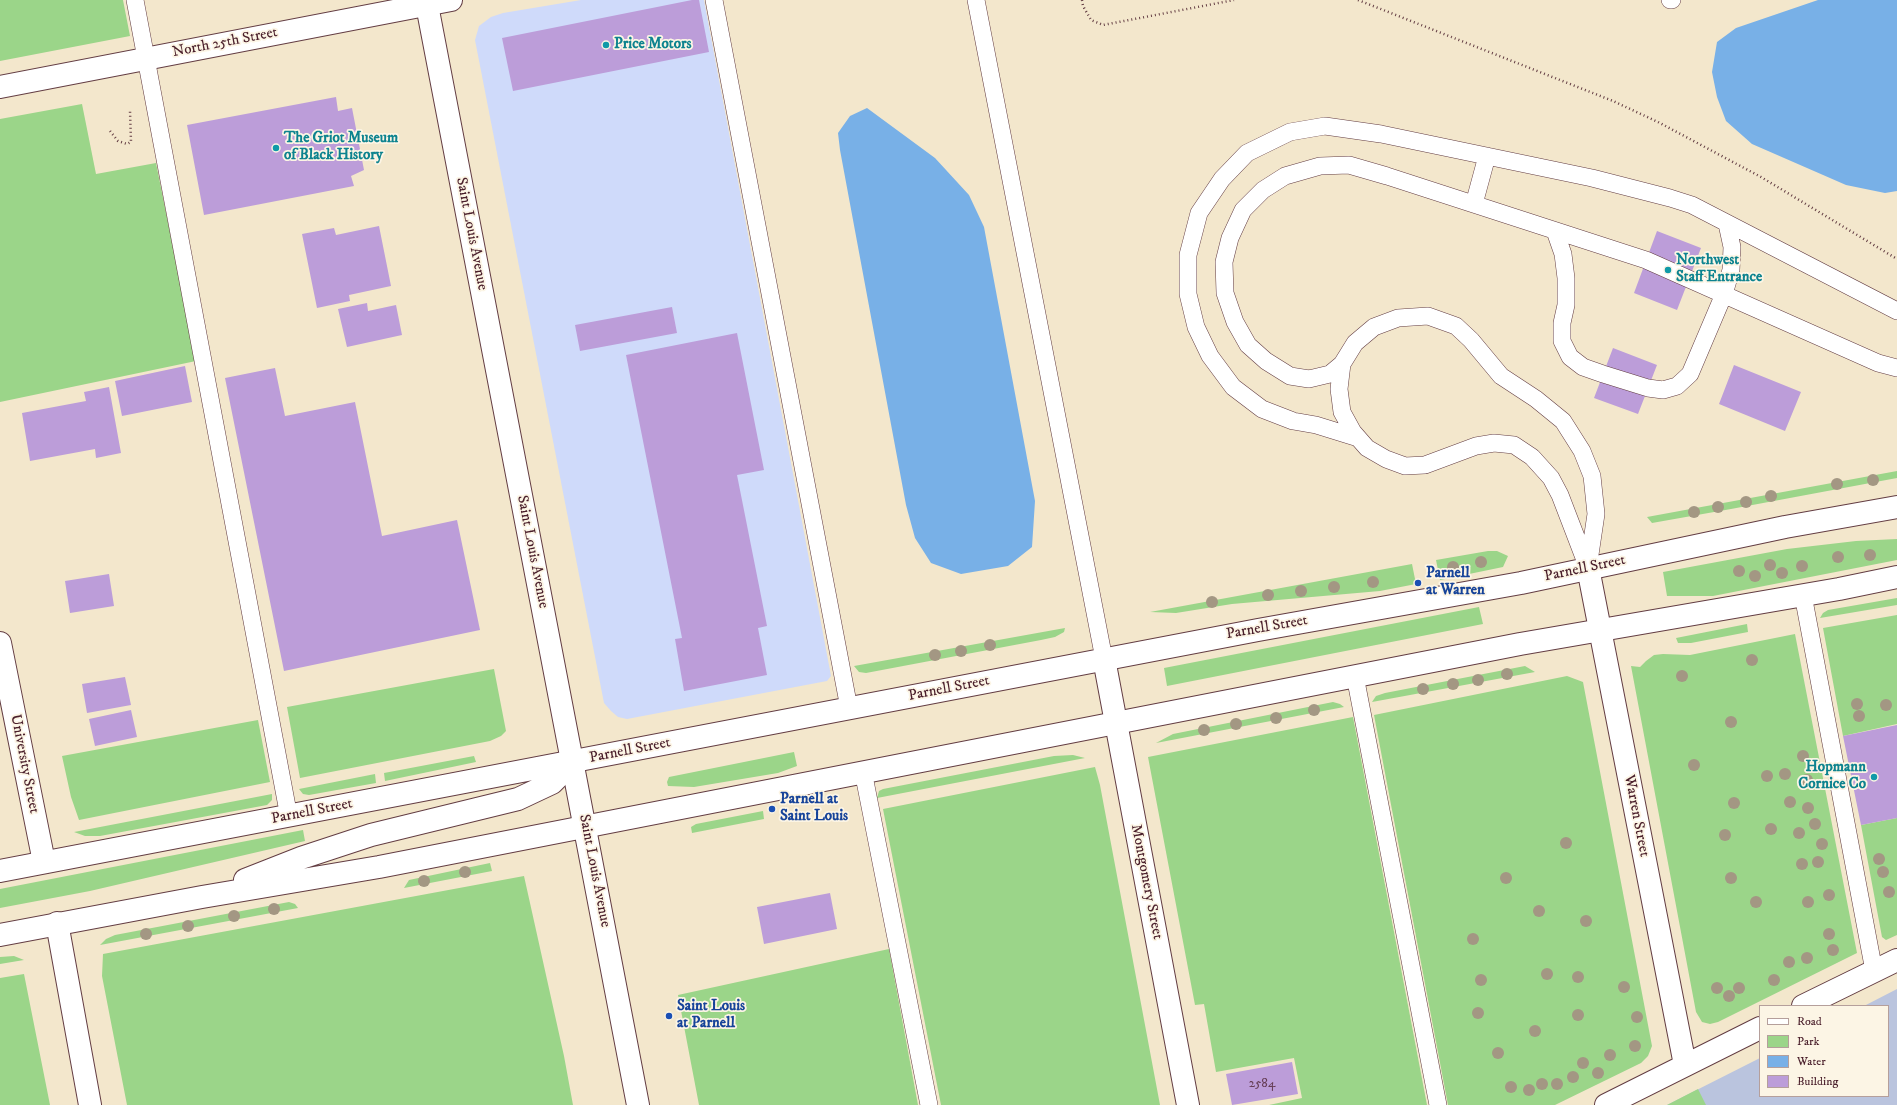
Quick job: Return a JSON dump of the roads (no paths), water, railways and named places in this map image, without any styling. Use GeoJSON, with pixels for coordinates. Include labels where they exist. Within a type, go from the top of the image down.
{"type":"FeatureCollection","features":[{"type":"Feature","properties":{"kind":"main road","name":"North 25th Street"},"geometry":{"type":"LineString","coordinates":[[0,87],[426,2],[451,0]]}},
{"type":"Feature","properties":{"kind":"main road","name":"Saint Louis Avenue"},"geometry":{"type":"LineString","coordinates":[[426,2],[638,1105]]}},
{"type":"Feature","properties":{"kind":"main road","name":"Parnell Street"},"geometry":{"type":"LineString","coordinates":[[0,871],[1104,659],[1521,583],[1785,527],[1897,507]]}},
{"type":"Feature","properties":{"kind":"main road","name":"Warren Street"},"geometry":{"type":"LineString","coordinates":[[1588,568],[1685,1065]]}},
{"type":"Feature","properties":{"kind":"main road"},"geometry":{"type":"LineString","coordinates":[[0,935],[202,897],[379,867],[863,771],[1355,676],[1600,630],[1897,577]]}},
{"type":"Feature","properties":{"kind":"main road","name":"University Street"},"geometry":{"type":"LineString","coordinates":[[0,643],[44,862]]}},
{"type":"Feature","properties":{"kind":"main road","name":"Montgomery Street"},"geometry":{"type":"LineString","coordinates":[[1104,659],[1188,1105]]}},
{"type":"Feature","properties":{"kind":"main road"},"geometry":{"type":"LineString","coordinates":[[202,897],[301,858],[371,835],[518,799],[552,783],[573,762]]}},
{"type":"Feature","properties":{"kind":"main road"},"geometry":{"type":"LineString","coordinates":[[56,924],[90,1105]]}},
{"type":"Feature","properties":{"kind":"main road"},"geometry":{"type":"LineString","coordinates":[[1806,1005],[1897,960]]}},
{"type":"Feature","properties":{"kind":"main road"},"geometry":{"type":"LineString","coordinates":[[1606,1105],[1759,1028]]}},
{"type":"Feature","properties":{"kind":"lane"},"geometry":{"type":"LineString","coordinates":[[135,0],[289,816]]}},
{"type":"Feature","properties":{"kind":"lane"},"geometry":{"type":"LineString","coordinates":[[714,0],[849,708]]}},
{"type":"Feature","properties":{"kind":"lane"},"geometry":{"type":"LineString","coordinates":[[976,0],[1104,659]]}},
{"type":"Feature","properties":{"kind":"lane"},"geometry":{"type":"LineString","coordinates":[[1358,438],[1316,425],[1293,421],[1262,409],[1233,387],[1210,356],[1196,327],[1188,294],[1188,255],[1199,213],[1222,179],[1247,153],[1290,132],[1325,126],[1381,134],[1592,178],[1670,198],[1692,205],[1897,311]]}},
{"type":"Feature","properties":{"kind":"lane"},"geometry":{"type":"LineString","coordinates":[[1474,204],[1486,156]]}},
{"type":"Feature","properties":{"kind":"lane"},"geometry":{"type":"LineString","coordinates":[[1588,568],[1596,514],[1592,476],[1582,450],[1563,421],[1536,399],[1501,376],[1471,340],[1456,326],[1428,316],[1398,318],[1374,327],[1355,343],[1342,364],[1330,374],[1309,379],[1290,376],[1266,361],[1248,345],[1235,322],[1225,293],[1224,262],[1230,238],[1244,210],[1263,190],[1285,176],[1320,166],[1349,165],[1646,260],[1878,363],[1897,368]]}},
{"type":"Feature","properties":{"kind":"lane"},"geometry":{"type":"LineString","coordinates":[[1555,231],[1564,254],[1566,305],[1562,324],[1562,341],[1570,357],[1583,367],[1648,388],[1663,390],[1677,386],[1690,374],[1697,361],[1724,294],[1731,270],[1732,248],[1727,224]]}},
{"type":"Feature","properties":{"kind":"lane"},"geometry":{"type":"LineString","coordinates":[[1342,364],[1339,390],[1342,412],[1358,438],[1367,448],[1386,459],[1405,466],[1425,465],[1476,446],[1494,443],[1514,445],[1532,458],[1551,478],[1560,496],[1588,568]]}},
{"type":"Feature","properties":{"kind":"lane"},"geometry":{"type":"LineString","coordinates":[[1802,595],[1874,971]]}},
{"type":"Feature","properties":{"kind":"lane"},"geometry":{"type":"LineString","coordinates":[[1355,676],[1438,1105]]}},
{"type":"Feature","properties":{"kind":"lane"},"geometry":{"type":"LineString","coordinates":[[863,771],[930,1105]]}},
{"type":"Feature","properties":{"kind":"water"},"geometry":{"type":"Polygon","coordinates":[[[1818,0],[1897,0],[1897,191],[1885,193],[1846,185],[1752,144],[1726,121],[1717,97],[1712,72],[1717,42],[1736,28],[1818,0]]]}},
{"type":"Feature","properties":{"kind":"water"},"geometry":{"type":"Polygon","coordinates":[[[867,108],[935,158],[969,195],[984,227],[1035,501],[1032,547],[1008,566],[961,574],[931,563],[915,538],[906,505],[838,133],[850,116],[867,108]]]}},
{"type":"Feature","properties":{"kind":"place","name":"Price Motors"},"geometry":{"type":"Point","coordinates":[606,45]}},
{"type":"Feature","properties":{"kind":"place","name":"The Griot Museum of Black History"},"geometry":{"type":"Point","coordinates":[276,148]}},
{"type":"Feature","properties":{"kind":"place","name":"Northwest Staff Entrance"},"geometry":{"type":"Point","coordinates":[1668,270]}},
{"type":"Feature","properties":{"kind":"place","name":"Parnell at Warren"},"geometry":{"type":"Point","coordinates":[1418,583]}},
{"type":"Feature","properties":{"kind":"place","name":"Hopmann Cornice Co"},"geometry":{"type":"Point","coordinates":[1874,777]}},
{"type":"Feature","properties":{"kind":"place","name":"Parnell at Saint Louis"},"geometry":{"type":"Point","coordinates":[772,809]}},
{"type":"Feature","properties":{"kind":"place","name":"Saint Louis at Parnell"},"geometry":{"type":"Point","coordinates":[669,1016]}}]}
